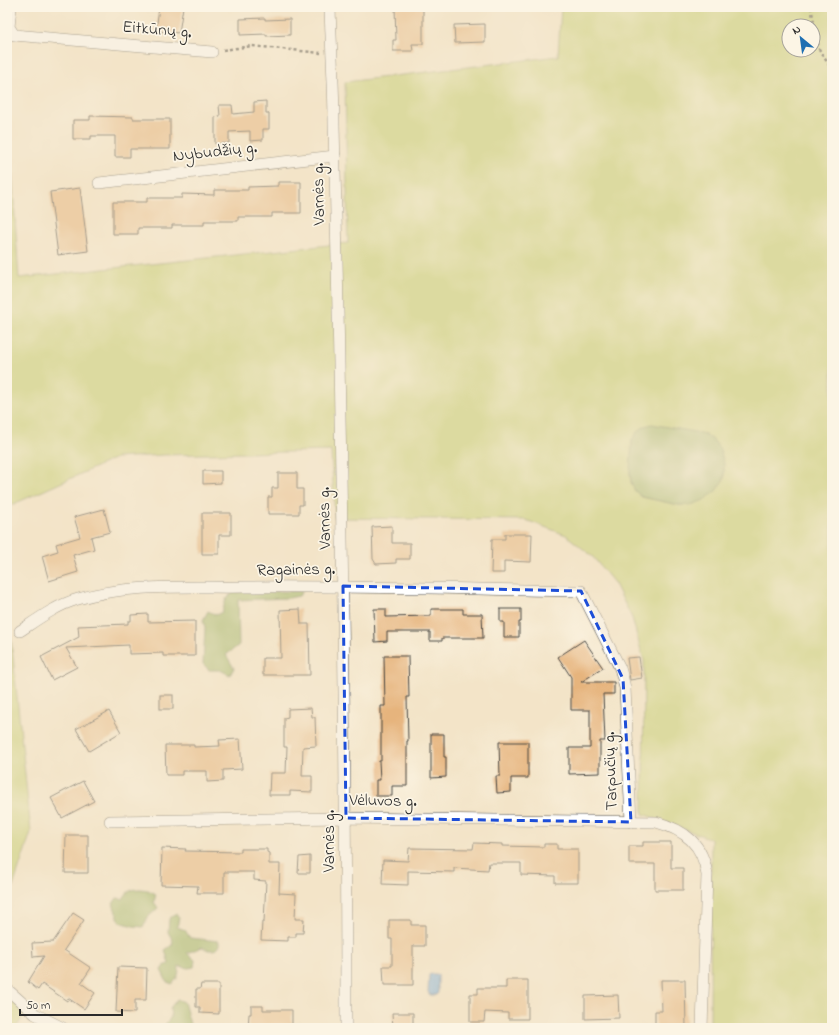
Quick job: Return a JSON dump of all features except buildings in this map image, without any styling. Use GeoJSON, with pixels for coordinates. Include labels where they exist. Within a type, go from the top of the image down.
{"type":"FeatureCollection","features":[{"type":"Feature","properties":{"kind":"street","name":"Eitkūnų g."},"geometry":{"type":"LineString","coordinates":[[11,7],[9,27],[14,35],[212,52]]}},
{"type":"Feature","properties":{"kind":"street","name":"Varnės g."},"geometry":{"type":"LineString","coordinates":[[330,7],[335,156],[343,586],[346,818],[346,1028]]}},
{"type":"Feature","properties":{"kind":"street","name":"Nybudžių g."},"geometry":{"type":"LineString","coordinates":[[99,183],[335,156]]}},
{"type":"Feature","properties":{"kind":"street","name":"Ragainės g."},"geometry":{"type":"LineString","coordinates":[[20,631],[55,609],[76,599],[101,593],[142,588],[343,586],[581,591]]}},
{"type":"Feature","properties":{"kind":"street","name":"Tarpučių g."},"geometry":{"type":"LineString","coordinates":[[581,591],[624,679],[630,822],[656,822],[673,827],[687,835],[702,853],[704,859],[707,875],[702,1028]]}},
{"type":"Feature","properties":{"kind":"street","name":"Vėluvos g."},"geometry":{"type":"LineString","coordinates":[[110,821],[346,818],[630,822]]}},
{"type":"Feature","properties":{"kind":"street"},"geometry":{"type":"LineString","coordinates":[[9,991],[35,1014],[63,1028]]}},
{"type":"Feature","properties":{"kind":"path"},"geometry":{"type":"LineString","coordinates":[[811,7],[819,49],[832,70]]}},
{"type":"Feature","properties":{"kind":"path"},"geometry":{"type":"LineString","coordinates":[[212,52],[252,46],[331,54]]}},
{"type":"Feature","properties":{"kind":"highlighted area"},"geometry":{"type":"Polygon","coordinates":[[[343,586],[581,591],[623,679],[631,822],[346,818],[343,586]]]}},
{"type":"Feature","properties":{"kind":"green space"},"geometry":{"type":"Polygon","coordinates":[[[561,7],[832,7],[832,1028],[710,1028],[711,839],[643,814],[644,661],[632,618],[615,584],[593,557],[566,535],[526,520],[335,518],[331,451],[164,455],[116,458],[7,507],[7,97],[19,278],[348,243],[345,82],[558,56],[561,7]],[[705,434],[630,471],[631,482],[635,491],[642,497],[679,505],[691,505],[724,479],[721,454],[711,439],[705,434]]]}},
{"type":"Feature","properties":{"kind":"green space"},"geometry":{"type":"Polygon","coordinates":[[[652,424],[705,434],[713,440],[720,449],[724,464],[724,479],[715,492],[704,500],[691,505],[679,505],[642,497],[635,491],[631,482],[630,471],[632,440],[637,432],[645,426],[652,424]]]}},
{"type":"Feature","properties":{"kind":"green space"},"geometry":{"type":"Polygon","coordinates":[[[303,591],[299,596],[289,598],[238,600],[239,645],[226,655],[234,668],[230,675],[220,670],[209,670],[203,664],[205,628],[203,620],[208,611],[216,615],[222,612],[226,599],[233,592],[303,591]]]}},
{"type":"Feature","properties":{"kind":"green space"},"geometry":{"type":"Polygon","coordinates":[[[7,599],[31,832],[7,905],[7,599]]]}},
{"type":"Feature","properties":{"kind":"green space"},"geometry":{"type":"Polygon","coordinates":[[[141,889],[148,890],[156,894],[154,902],[158,908],[148,917],[143,927],[120,922],[113,904],[117,898],[123,899],[130,891],[141,889]]]}},
{"type":"Feature","properties":{"kind":"green space"},"geometry":{"type":"Polygon","coordinates":[[[176,913],[179,918],[177,927],[185,930],[190,938],[219,941],[219,946],[215,950],[208,950],[202,947],[187,953],[195,960],[194,967],[188,968],[179,966],[178,976],[172,984],[167,982],[161,970],[164,966],[169,964],[165,950],[172,945],[173,941],[168,932],[169,919],[176,913]]]}},
{"type":"Feature","properties":{"kind":"green space"},"geometry":{"type":"Polygon","coordinates":[[[7,995],[25,1013],[16,1028],[7,1028],[7,995]]]}},
{"type":"Feature","properties":{"kind":"green space"},"geometry":{"type":"Polygon","coordinates":[[[177,999],[184,1002],[191,1028],[162,1028],[171,1017],[170,1008],[177,999]]]}},
{"type":"Feature","properties":{"kind":"water"},"geometry":{"type":"Polygon","coordinates":[[[430,974],[438,975],[438,993],[436,995],[430,995],[428,992],[430,974]]]}}]}
